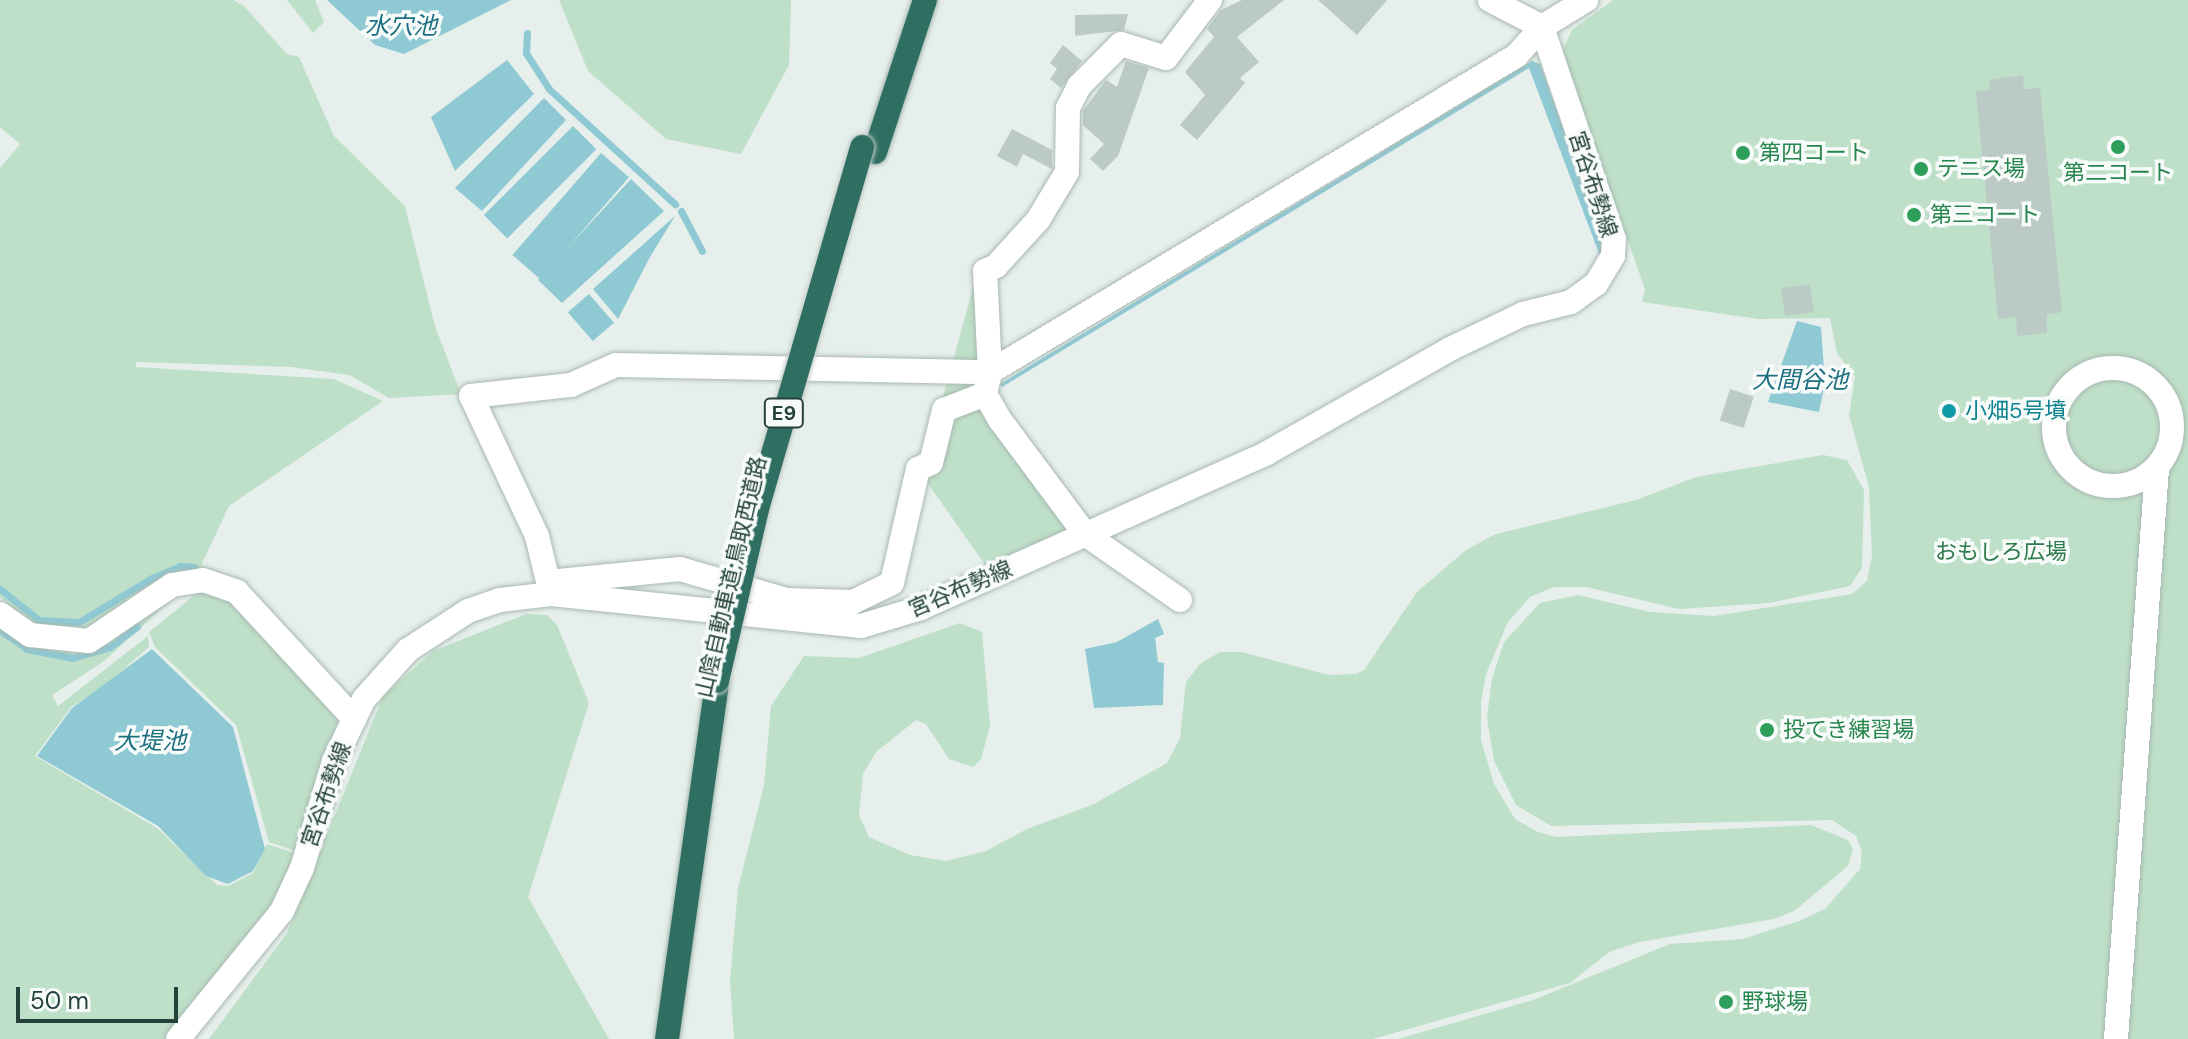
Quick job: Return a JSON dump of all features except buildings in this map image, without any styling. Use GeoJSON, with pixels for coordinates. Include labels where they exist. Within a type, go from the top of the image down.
{"type":"FeatureCollection","features":[{"type":"Feature","properties":{"kind":"highway","name":"山陰自動車道;鳥取西道路"},"geometry":{"type":"LineString","coordinates":[[667,1039],[724,682],[910,0]]}},
{"type":"Feature","properties":{"kind":"highway","name":"山陰自動車道;鳥取西道路"},"geometry":{"type":"LineString","coordinates":[[868,150],[925,0]]}},
{"type":"Feature","properties":{"kind":"highway","name":"山陰自動車道;鳥取西道路"},"geometry":{"type":"LineString","coordinates":[[683,1039],[724,682]]}},
{"type":"Feature","properties":{"kind":"street"},"geometry":{"type":"LineString","coordinates":[[1180,600],[1085,534],[1059,505],[988,383],[985,271],[996,266],[1038,220],[1067,172],[1071,97],[1121,44],[1166,58],[1210,0]]}},
{"type":"Feature","properties":{"kind":"street"},"geometry":{"type":"LineString","coordinates":[[1490,0],[1542,27]]}},
{"type":"Feature","properties":{"kind":"street"},"geometry":{"type":"LineString","coordinates":[[988,383],[616,365],[571,385],[471,396],[537,536],[550,588],[680,569],[787,600],[853,602],[892,583],[918,469],[931,463],[944,410],[988,383],[1516,56],[1542,27],[1586,0]]}},
{"type":"Feature","properties":{"kind":"street","name":"宮谷布勢線"},"geometry":{"type":"LineString","coordinates":[[178,1039],[282,911],[354,719],[378,679],[437,630],[500,600],[550,588],[861,626],[921,608],[1267,453],[1450,349],[1523,314],[1571,302],[1596,284],[1613,256],[1614,239],[1542,27]]}},
{"type":"Feature","properties":{"kind":"street"},"geometry":{"type":"LineString","coordinates":[[2116,1039],[2157,468],[2180,430],[2164,395],[2151,380],[2115,367],[2077,379],[2055,411],[2058,451],[2084,480],[2123,486],[2157,468]]}},
{"type":"Feature","properties":{"kind":"street"},"geometry":{"type":"LineString","coordinates":[[0,614],[30,635],[89,641],[172,585],[203,580],[237,592],[354,719]]}},
{"type":"Feature","properties":{"kind":"green space"},"geometry":{"type":"Polygon","coordinates":[[[0,0],[233,0],[244,6],[287,54],[299,57],[334,136],[405,206],[435,326],[461,394],[389,398],[349,375],[291,367],[136,362],[136,367],[334,379],[383,401],[229,506],[198,572],[80,631],[34,627],[0,597],[0,168],[20,144],[0,127],[0,0]]]}},
{"type":"Feature","properties":{"kind":"green space"},"geometry":{"type":"Polygon","coordinates":[[[287,0],[315,0],[324,22],[313,33],[287,0]]]}},
{"type":"Feature","properties":{"kind":"green space"},"geometry":{"type":"Polygon","coordinates":[[[559,0],[791,0],[789,65],[741,154],[666,139],[588,71],[559,0]]]}},
{"type":"Feature","properties":{"kind":"green space","name":"おもしろ広場"},"geometry":{"type":"Polygon","coordinates":[[[1613,0],[2188,0],[2188,1039],[1398,1039],[1533,1000],[1670,944],[1743,939],[1799,921],[1825,909],[1860,869],[1862,851],[1856,836],[1832,820],[1551,826],[1516,805],[1494,761],[1487,718],[1492,679],[1504,642],[1540,603],[1578,595],[1650,612],[1714,616],[1852,594],[1867,581],[1872,556],[1869,487],[1849,415],[1855,377],[1837,353],[1830,318],[1758,319],[1642,302],[1645,289],[1561,53],[1572,30],[1613,0]]]}},
{"type":"Feature","properties":{"kind":"green space"},"geometry":{"type":"Polygon","coordinates":[[[977,273],[981,383],[940,408],[977,273]]]}},
{"type":"Feature","properties":{"kind":"green space"},"geometry":{"type":"Polygon","coordinates":[[[977,403],[1073,528],[988,569],[922,475],[937,418],[977,403]]]}},
{"type":"Feature","properties":{"kind":"green space"},"geometry":{"type":"Polygon","coordinates":[[[1823,455],[1847,460],[1864,490],[1862,568],[1850,586],[1769,603],[1679,609],[1586,587],[1554,587],[1530,597],[1508,622],[1486,674],[1481,702],[1481,740],[1494,784],[1515,819],[1538,832],[1556,837],[1811,825],[1848,840],[1853,849],[1848,866],[1794,911],[1774,919],[1639,942],[1609,952],[1570,983],[1373,1039],[734,1039],[730,981],[738,888],[764,785],[771,706],[804,656],[859,658],[960,623],[982,632],[990,726],[981,759],[973,767],[949,759],[926,724],[916,720],[876,752],[863,774],[859,815],[869,837],[910,855],[946,861],[986,851],[1027,829],[1094,804],[1167,763],[1180,738],[1186,682],[1200,664],[1220,652],[1241,652],[1329,675],[1356,674],[1364,670],[1417,592],[1466,550],[1496,534],[1636,500],[1696,477],[1823,455]]]}},
{"type":"Feature","properties":{"kind":"green space"},"geometry":{"type":"Polygon","coordinates":[[[201,590],[221,592],[338,719],[299,852],[269,842],[236,725],[155,647],[149,632],[201,590]]]}},
{"type":"Feature","properties":{"kind":"green space"},"geometry":{"type":"Polygon","coordinates":[[[172,599],[103,662],[52,695],[58,706],[148,636],[149,647],[102,688],[71,707],[35,756],[157,828],[217,885],[228,886],[253,873],[267,844],[297,854],[264,918],[165,1039],[0,1039],[0,626],[36,648],[90,650],[172,599]]]}},
{"type":"Feature","properties":{"kind":"green space"},"geometry":{"type":"Polygon","coordinates":[[[526,614],[547,615],[557,625],[589,703],[528,897],[609,1039],[209,1039],[287,933],[383,696],[433,651],[526,614]]]}},
{"type":"Feature","properties":{"kind":"water","name":"水穴池"},"geometry":{"type":"Polygon","coordinates":[[[327,0],[511,0],[404,54],[375,45],[327,0]]]}},
{"type":"Feature","properties":{"kind":"water"},"geometry":{"type":"Polygon","coordinates":[[[507,60],[534,94],[455,171],[431,117],[507,60]]]}},
{"type":"Feature","properties":{"kind":"water"},"geometry":{"type":"Polygon","coordinates":[[[1532,61],[1540,64],[1605,246],[1600,256],[1529,68],[1002,387],[1000,384],[1532,61]]]}},
{"type":"Feature","properties":{"kind":"water"},"geometry":{"type":"Polygon","coordinates":[[[544,98],[566,120],[482,211],[455,188],[544,98]]]}},
{"type":"Feature","properties":{"kind":"water"},"geometry":{"type":"Polygon","coordinates":[[[573,126],[596,149],[507,238],[484,215],[573,126]]]}},
{"type":"Feature","properties":{"kind":"water"},"geometry":{"type":"Polygon","coordinates":[[[601,153],[629,177],[540,279],[512,255],[601,153]]]}},
{"type":"Feature","properties":{"kind":"water"},"geometry":{"type":"Polygon","coordinates":[[[631,179],[664,211],[562,303],[538,280],[631,179]]]}},
{"type":"Feature","properties":{"kind":"water"},"geometry":{"type":"Polygon","coordinates":[[[675,216],[650,257],[618,319],[593,289],[675,216]]]}},
{"type":"Feature","properties":{"kind":"water"},"geometry":{"type":"Polygon","coordinates":[[[589,294],[614,323],[593,341],[568,312],[589,294]]]}},
{"type":"Feature","properties":{"kind":"water","name":"大間谷池"},"geometry":{"type":"Polygon","coordinates":[[[1797,321],[1821,327],[1825,383],[1819,412],[1768,402],[1797,321]]]}},
{"type":"Feature","properties":{"kind":"water"},"geometry":{"type":"Polygon","coordinates":[[[1158,619],[1164,634],[1155,638],[1158,662],[1164,663],[1163,705],[1094,708],[1085,649],[1117,642],[1158,619]]]}},
{"type":"Feature","properties":{"kind":"water","name":"大堤池"},"geometry":{"type":"Polygon","coordinates":[[[152,649],[233,727],[265,849],[253,871],[228,884],[206,876],[158,826],[37,756],[72,708],[152,649]]]}},
{"type":"Feature","properties":{"kind":"waterway"},"geometry":{"type":"LineString","coordinates":[[527,33],[526,53],[549,89],[675,204]]}},
{"type":"Feature","properties":{"kind":"waterway"},"geometry":{"type":"LineString","coordinates":[[681,211],[702,251]]}},
{"type":"Feature","properties":{"kind":"waterway"},"geometry":{"type":"LineString","coordinates":[[0,589],[39,620],[79,622],[152,578],[180,566],[194,567]]}},
{"type":"Feature","properties":{"kind":"waterway"},"geometry":{"type":"LineString","coordinates":[[0,630],[27,649],[72,658],[110,647],[137,627]]}},
{"type":"Feature","properties":{"kind":"place","name":"第二コート"},"geometry":{"type":"Point","coordinates":[2118,147]}},
{"type":"Feature","properties":{"kind":"place","name":"第四コート"},"geometry":{"type":"Point","coordinates":[1743,153]}},
{"type":"Feature","properties":{"kind":"place","name":"テニス場"},"geometry":{"type":"Point","coordinates":[1921,169]}},
{"type":"Feature","properties":{"kind":"place","name":"第三コート"},"geometry":{"type":"Point","coordinates":[1914,215]}},
{"type":"Feature","properties":{"kind":"place","name":"小畑5号墳"},"geometry":{"type":"Point","coordinates":[1949,411]}},
{"type":"Feature","properties":{"kind":"place","name":"投てき練習場"},"geometry":{"type":"Point","coordinates":[1767,730]}},
{"type":"Feature","properties":{"kind":"place","name":"野球場"},"geometry":{"type":"Point","coordinates":[1726,1002]}}]}
